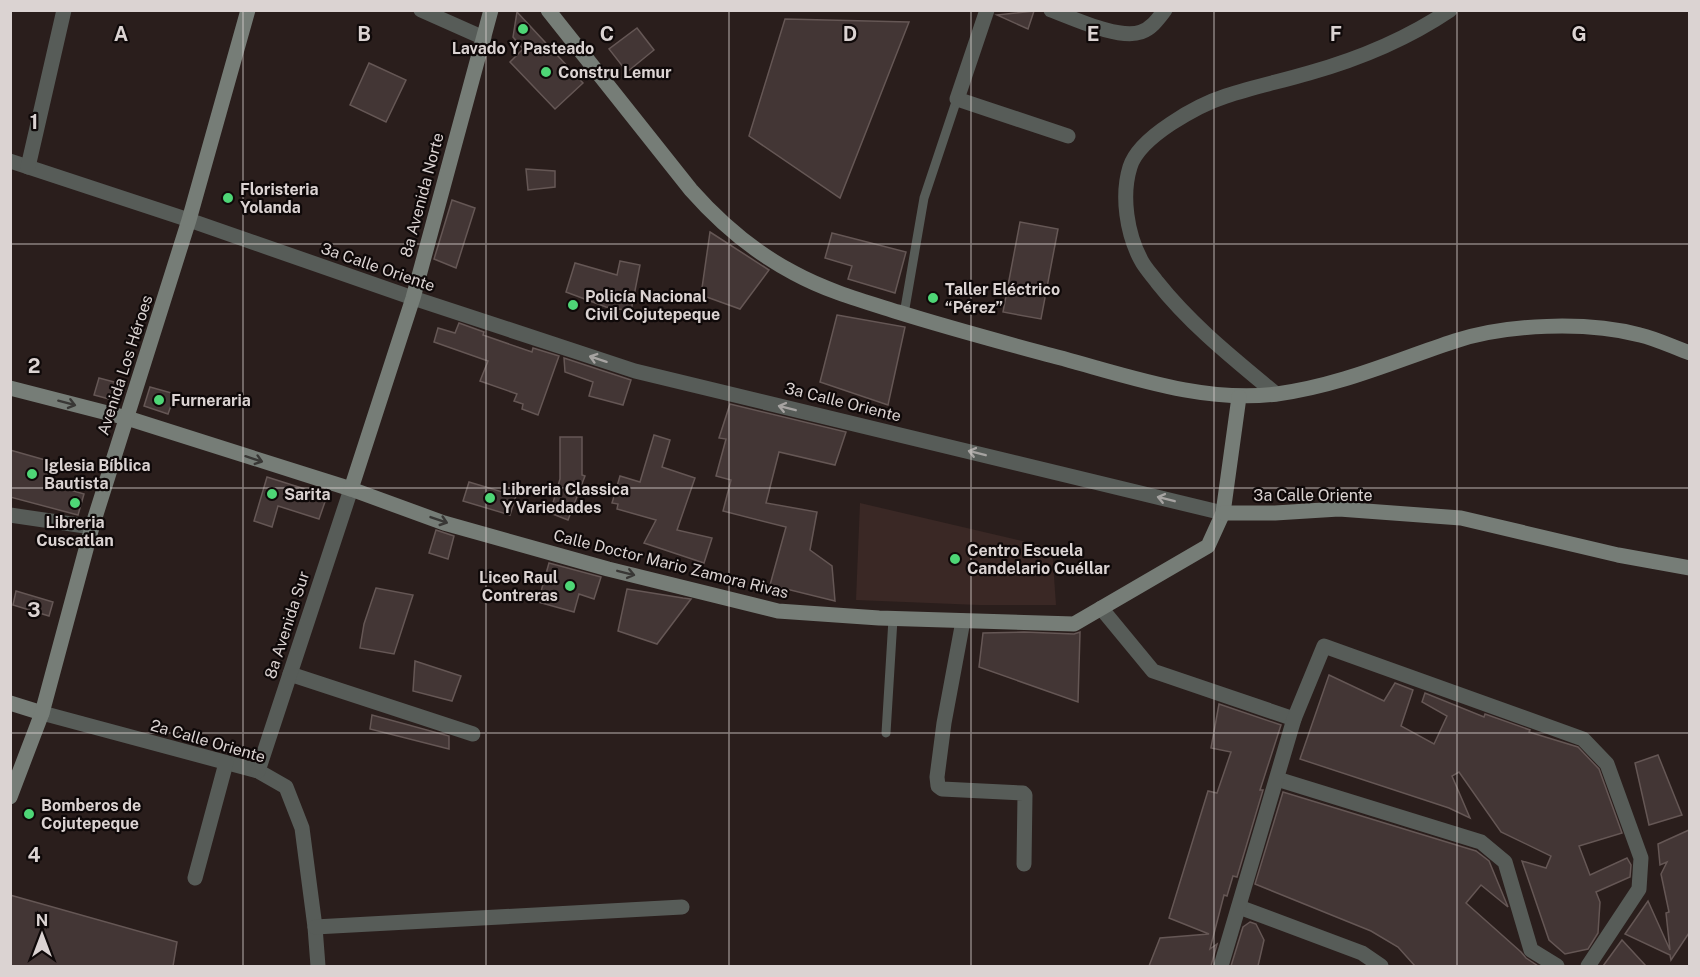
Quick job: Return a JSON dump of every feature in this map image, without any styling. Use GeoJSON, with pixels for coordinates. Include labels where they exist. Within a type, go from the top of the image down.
{"type":"FeatureCollection","features":[{"type":"Feature","properties":{"kind":"street"},"geometry":{"type":"LineString","coordinates":[[28,167],[64,10]]}},
{"type":"Feature","properties":{"kind":"street","name":"Avenida Los Héroes"},"geometry":{"type":"LineString","coordinates":[[10,797],[42,713],[92,527],[189,220],[248,10]]}},
{"type":"Feature","properties":{"kind":"street"},"geometry":{"type":"LineString","coordinates":[[421,10],[484,38]]}},
{"type":"Feature","properties":{"kind":"street","name":"8a Avenida Norte"},"geometry":{"type":"LineString","coordinates":[[351,489],[412,298],[490,10]]}},
{"type":"Feature","properties":{"kind":"street"},"geometry":{"type":"LineString","coordinates":[[548,10],[691,190],[726,226],[750,246],[792,272],[844,296],[951,329],[1163,385],[1239,397],[1276,394],[1341,381],[1456,340],[1511,329],[1559,327],[1623,332],[1659,341],[1689,353]]}},
{"type":"Feature","properties":{"kind":"street"},"geometry":{"type":"LineString","coordinates":[[987,10],[957,99],[1068,136]]}},
{"type":"Feature","properties":{"kind":"street"},"geometry":{"type":"LineString","coordinates":[[1051,10],[1122,33],[1140,32],[1153,25],[1165,10]]}},
{"type":"Feature","properties":{"kind":"street"},"geometry":{"type":"LineString","coordinates":[[1276,394],[1211,340],[1167,295],[1141,261],[1131,237],[1127,214],[1130,166],[1142,148],[1178,118],[1224,96],[1311,73],[1372,52],[1430,24],[1450,10]]}},
{"type":"Feature","properties":{"kind":"street","name":"3a Calle Oriente"},"geometry":{"type":"LineString","coordinates":[[10,161],[189,220],[412,298],[635,371],[1223,513],[1339,509],[1461,518],[1618,555],[1689,569]]}},
{"type":"Feature","properties":{"kind":"street","name":"Calle Doctor Mario Zamora Rivas"},"geometry":{"type":"LineString","coordinates":[[10,388],[127,418],[351,489],[444,523],[608,569],[778,611],[893,619],[1074,624],[1209,546],[1223,513],[1239,397]]}},
{"type":"Feature","properties":{"kind":"street","name":"8a Avenida Sur"},"geometry":{"type":"LineString","coordinates":[[258,771],[351,489]]}},
{"type":"Feature","properties":{"kind":"street"},"geometry":{"type":"LineString","coordinates":[[10,515],[92,527]]}},
{"type":"Feature","properties":{"kind":"street"},"geometry":{"type":"LineString","coordinates":[[1101,608],[1153,671],[1294,719]]}},
{"type":"Feature","properties":{"kind":"street"},"geometry":{"type":"LineString","coordinates":[[963,621],[944,723],[937,777],[938,786],[942,789],[1023,793],[1025,795],[1024,864]]}},
{"type":"Feature","properties":{"kind":"street"},"geometry":{"type":"LineString","coordinates":[[1221,966],[1294,719],[1324,646],[1583,739],[1607,764],[1641,858],[1640,889],[1588,966]]}},
{"type":"Feature","properties":{"kind":"street"},"geometry":{"type":"LineString","coordinates":[[290,674],[473,734]]}},
{"type":"Feature","properties":{"kind":"street","name":"2a Calle Oriente"},"geometry":{"type":"LineString","coordinates":[[10,703],[258,771],[286,787],[302,828],[318,966]]}},
{"type":"Feature","properties":{"kind":"street"},"geometry":{"type":"LineString","coordinates":[[195,879],[226,763]]}},
{"type":"Feature","properties":{"kind":"street"},"geometry":{"type":"LineString","coordinates":[[1277,779],[1481,842],[1505,862],[1531,950],[1557,966]]}},
{"type":"Feature","properties":{"kind":"street"},"geometry":{"type":"LineString","coordinates":[[1239,907],[1362,953],[1381,966]]}},
{"type":"Feature","properties":{"kind":"street"},"geometry":{"type":"LineString","coordinates":[[315,927],[682,908]]}},
{"type":"Feature","properties":{"kind":"lane"},"geometry":{"type":"LineString","coordinates":[[904,314],[924,198],[957,99]]}},
{"type":"Feature","properties":{"kind":"lane"},"geometry":{"type":"LineString","coordinates":[[886,733],[893,619]]}},
{"type":"Feature","properties":{"kind":"shaded area","name":"Centro Escuela Candelario Cuéllar"},"geometry":{"type":"Polygon","coordinates":[[[860,503],[1052,548],[1056,605],[979,605],[856,600],[860,503]]]}},
{"type":"Feature","properties":{"kind":"building"},"geometry":{"type":"Polygon","coordinates":[[[1034,11],[1028,29],[997,15],[1034,11]]]}},
{"type":"Feature","properties":{"kind":"building","name":"Constru Lemur"},"geometry":{"type":"Polygon","coordinates":[[[517,12],[583,83],[555,109],[510,62],[523,49],[513,37],[517,12]]]}},
{"type":"Feature","properties":{"kind":"building"},"geometry":{"type":"Polygon","coordinates":[[[785,19],[909,22],[840,198],[749,136],[785,19]]]}},
{"type":"Feature","properties":{"kind":"building"},"geometry":{"type":"Polygon","coordinates":[[[637,28],[654,50],[627,72],[609,49],[637,28]]]}},
{"type":"Feature","properties":{"kind":"building"},"geometry":{"type":"Polygon","coordinates":[[[369,63],[406,80],[386,122],[350,105],[369,63]]]}},
{"type":"Feature","properties":{"kind":"building"},"geometry":{"type":"Polygon","coordinates":[[[526,169],[555,171],[555,187],[528,190],[526,169]]]}},
{"type":"Feature","properties":{"kind":"building"},"geometry":{"type":"Polygon","coordinates":[[[452,200],[475,208],[456,268],[434,259],[452,200]]]}},
{"type":"Feature","properties":{"kind":"building"},"geometry":{"type":"Polygon","coordinates":[[[1020,222],[1058,229],[1041,319],[1003,312],[1020,222]]]}},
{"type":"Feature","properties":{"kind":"building"},"geometry":{"type":"Polygon","coordinates":[[[710,232],[769,270],[740,309],[701,295],[710,232]]]}},
{"type":"Feature","properties":{"kind":"building"},"geometry":{"type":"Polygon","coordinates":[[[832,233],[906,252],[895,293],[848,279],[852,266],[825,258],[832,233]]]}},
{"type":"Feature","properties":{"kind":"building"},"geometry":{"type":"Polygon","coordinates":[[[620,261],[640,265],[631,311],[606,307],[566,292],[575,263],[617,275],[620,261]]]}},
{"type":"Feature","properties":{"kind":"building"},"geometry":{"type":"Polygon","coordinates":[[[837,315],[905,327],[888,405],[820,382],[837,315]]]}},
{"type":"Feature","properties":{"kind":"building"},"geometry":{"type":"Polygon","coordinates":[[[459,323],[484,332],[483,335],[532,352],[533,348],[559,356],[538,415],[522,409],[523,404],[514,401],[517,394],[480,381],[488,361],[434,342],[438,328],[455,333],[459,323]]]}},
{"type":"Feature","properties":{"kind":"building"},"geometry":{"type":"Polygon","coordinates":[[[564,358],[631,380],[623,405],[589,396],[593,382],[565,372],[564,358]]]}},
{"type":"Feature","properties":{"kind":"building"},"geometry":{"type":"Polygon","coordinates":[[[99,378],[118,383],[113,400],[94,395],[99,378]]]}},
{"type":"Feature","properties":{"kind":"building","name":"Furneraria"},"geometry":{"type":"Polygon","coordinates":[[[150,387],[175,394],[168,414],[144,406],[150,387]]]}},
{"type":"Feature","properties":{"kind":"building"},"geometry":{"type":"Polygon","coordinates":[[[730,404],[846,432],[835,465],[779,452],[766,503],[817,512],[810,550],[832,566],[835,601],[770,585],[786,527],[723,511],[731,480],[716,476],[726,439],[719,438],[730,404]]]}},
{"type":"Feature","properties":{"kind":"building"},"geometry":{"type":"Polygon","coordinates":[[[654,435],[670,440],[662,467],[695,478],[677,530],[712,538],[704,563],[644,543],[656,520],[617,509],[618,504],[612,503],[620,476],[640,482],[654,435]]]}},
{"type":"Feature","properties":{"kind":"building"},"geometry":{"type":"Polygon","coordinates":[[[560,437],[582,437],[582,475],[585,476],[568,520],[550,513],[560,479],[560,437]]]}},
{"type":"Feature","properties":{"kind":"building","name":"Iglesia Bíblica Bautista"},"geometry":{"type":"Polygon","coordinates":[[[10,450],[56,463],[50,484],[84,494],[78,515],[10,497],[10,450]]]}},
{"type":"Feature","properties":{"kind":"building"},"geometry":{"type":"Polygon","coordinates":[[[267,477],[327,496],[319,519],[278,506],[272,527],[254,521],[267,477]]]}},
{"type":"Feature","properties":{"kind":"building","name":"Libreria Classica Y Variedades"},"geometry":{"type":"Polygon","coordinates":[[[469,482],[516,496],[510,515],[463,501],[469,482]]]}},
{"type":"Feature","properties":{"kind":"building"},"geometry":{"type":"Polygon","coordinates":[[[436,530],[454,536],[448,559],[429,553],[436,530]]]}},
{"type":"Feature","properties":{"kind":"building","name":"Liceo Raul Contreras"},"geometry":{"type":"Polygon","coordinates":[[[549,563],[601,577],[594,599],[579,594],[574,612],[538,602],[549,563]]]}},
{"type":"Feature","properties":{"kind":"building"},"geometry":{"type":"Polygon","coordinates":[[[376,588],[413,595],[394,654],[360,648],[364,624],[376,588]]]}},
{"type":"Feature","properties":{"kind":"building"},"geometry":{"type":"Polygon","coordinates":[[[627,589],[691,599],[657,644],[618,631],[627,589]]]}},
{"type":"Feature","properties":{"kind":"building"},"geometry":{"type":"Polygon","coordinates":[[[16,591],[53,602],[49,616],[13,605],[16,591]]]}},
{"type":"Feature","properties":{"kind":"building"},"geometry":{"type":"Polygon","coordinates":[[[1080,632],[1078,702],[979,667],[983,633],[1074,634],[1080,632]]]}},
{"type":"Feature","properties":{"kind":"building"},"geometry":{"type":"Polygon","coordinates":[[[415,661],[461,676],[452,701],[413,691],[415,661]]]}},
{"type":"Feature","properties":{"kind":"building"},"geometry":{"type":"Polygon","coordinates":[[[1329,675],[1384,701],[1395,683],[1413,690],[1401,726],[1434,744],[1447,716],[1422,702],[1425,693],[1484,717],[1485,714],[1530,730],[1529,732],[1578,747],[1599,769],[1622,833],[1579,846],[1590,875],[1627,858],[1631,865],[1630,877],[1596,892],[1600,902],[1598,933],[1588,949],[1565,954],[1549,940],[1522,861],[1546,868],[1551,856],[1501,832],[1459,772],[1452,776],[1470,818],[1449,808],[1300,759],[1329,675]]]}},
{"type":"Feature","properties":{"kind":"building"},"geometry":{"type":"Polygon","coordinates":[[[1219,704],[1281,725],[1260,790],[1263,790],[1237,877],[1233,876],[1227,896],[1224,895],[1210,949],[1217,944],[1211,966],[1149,966],[1160,938],[1209,934],[1169,918],[1208,791],[1217,793],[1231,752],[1211,748],[1219,704]]]}},
{"type":"Feature","properties":{"kind":"building"},"geometry":{"type":"Polygon","coordinates":[[[372,715],[449,736],[449,749],[370,729],[372,715]]]}},
{"type":"Feature","properties":{"kind":"building"},"geometry":{"type":"Polygon","coordinates":[[[1658,755],[1682,815],[1649,825],[1635,763],[1658,755]]]}},
{"type":"Feature","properties":{"kind":"building"},"geometry":{"type":"Polygon","coordinates":[[[1283,792],[1476,851],[1489,861],[1508,907],[1481,885],[1466,903],[1526,958],[1538,966],[1415,966],[1398,947],[1371,931],[1255,884],[1283,792]]]}},
{"type":"Feature","properties":{"kind":"building"},"geometry":{"type":"Polygon","coordinates":[[[1689,830],[1689,933],[1671,960],[1670,955],[1625,934],[1648,901],[1670,950],[1666,913],[1669,912],[1661,874],[1667,862],[1660,865],[1658,844],[1689,830]]]}},
{"type":"Feature","properties":{"kind":"building"},"geometry":{"type":"Polygon","coordinates":[[[10,895],[177,942],[173,966],[10,966],[10,895]]]}},
{"type":"Feature","properties":{"kind":"building"},"geometry":{"type":"Polygon","coordinates":[[[1250,922],[1256,924],[1264,940],[1258,966],[1231,966],[1243,927],[1250,922]]]}},
{"type":"Feature","properties":{"kind":"building"},"geometry":{"type":"Polygon","coordinates":[[[1622,940],[1646,966],[1603,966],[1622,940]]]}},
{"type":"Feature","properties":{"kind":"place","name":"Lavado Y Pasteado"},"geometry":{"type":"Point","coordinates":[523,29]}},
{"type":"Feature","properties":{"kind":"place","name":"Constru Lemur"},"geometry":{"type":"Point","coordinates":[546,72]}},
{"type":"Feature","properties":{"kind":"place","name":"Floristeria Yolanda"},"geometry":{"type":"Point","coordinates":[228,198]}},
{"type":"Feature","properties":{"kind":"place","name":"Taller Eléctrico “Pérez”"},"geometry":{"type":"Point","coordinates":[933,298]}},
{"type":"Feature","properties":{"kind":"place","name":"Policía Nacional Civil Cojutepeque"},"geometry":{"type":"Point","coordinates":[573,305]}},
{"type":"Feature","properties":{"kind":"place","name":"Furneraria"},"geometry":{"type":"Point","coordinates":[159,400]}},
{"type":"Feature","properties":{"kind":"place","name":"Iglesia Bíblica Bautista"},"geometry":{"type":"Point","coordinates":[32,474]}},
{"type":"Feature","properties":{"kind":"place","name":"Sarita"},"geometry":{"type":"Point","coordinates":[272,494]}},
{"type":"Feature","properties":{"kind":"place","name":"Libreria Classica Y Variedades"},"geometry":{"type":"Point","coordinates":[490,498]}},
{"type":"Feature","properties":{"kind":"place","name":"Libreria Cuscatlan"},"geometry":{"type":"Point","coordinates":[75,503]}},
{"type":"Feature","properties":{"kind":"place","name":"Centro Escuela Candelario Cuéllar"},"geometry":{"type":"Point","coordinates":[955,559]}},
{"type":"Feature","properties":{"kind":"place","name":"Liceo Raul Contreras"},"geometry":{"type":"Point","coordinates":[570,586]}},
{"type":"Feature","properties":{"kind":"place","name":"Bomberos de Cojutepeque"},"geometry":{"type":"Point","coordinates":[29,814]}}]}
